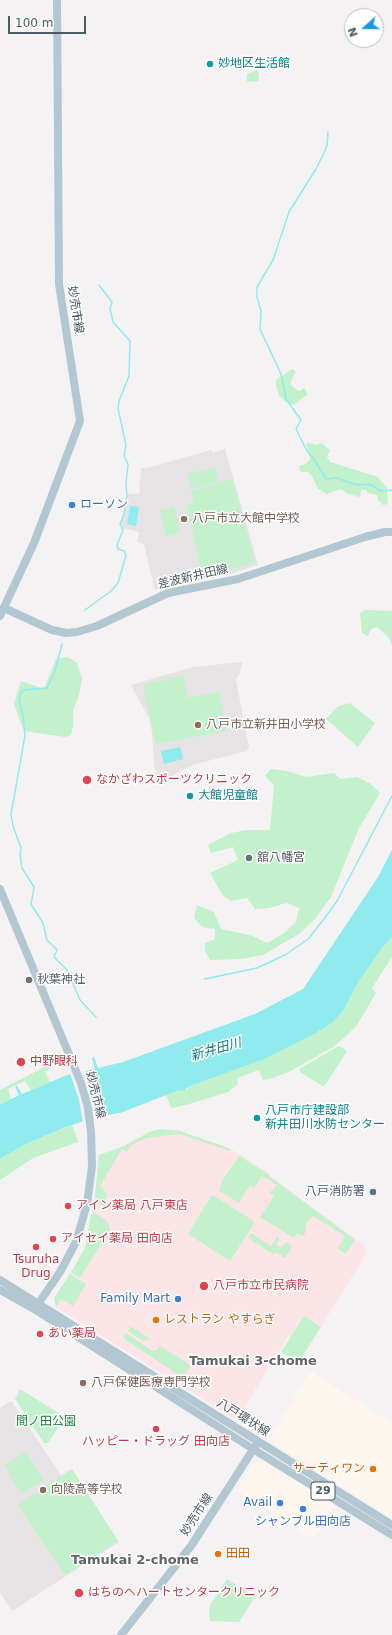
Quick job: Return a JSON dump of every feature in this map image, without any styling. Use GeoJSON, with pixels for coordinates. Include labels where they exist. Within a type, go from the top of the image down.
{"type":"FeatureCollection","features":[{"type":"Feature","properties":{"kind":"main road","name":"妙売市線"},"geometry":{"type":"LineString","coordinates":[[2,612],[34,543],[62,473],[80,421],[59,284],[57,0]]}},
{"type":"Feature","properties":{"kind":"main road","name":"差波新井田線"},"geometry":{"type":"LineString","coordinates":[[2,612],[52,630],[66,633],[77,632],[97,626],[168,593],[238,579],[365,537],[385,532],[392,532]]}},
{"type":"Feature","properties":{"kind":"main road","name":"妙売市線"},"geometry":{"type":"LineString","coordinates":[[0,889],[73,1061],[88,1108],[91,1132],[92,1166],[88,1196],[80,1230],[76,1242],[60,1272],[36,1306]]}},
{"type":"Feature","properties":{"kind":"main road","name":"八戸環状線"},"geometry":{"type":"LineString","coordinates":[[0,1280],[36,1306],[253,1449],[392,1535]]}},
{"type":"Feature","properties":{"kind":"main road","name":"八戸環状線"},"geometry":{"type":"LineString","coordinates":[[0,1290],[36,1306],[258,1441],[392,1525]]}},
{"type":"Feature","properties":{"kind":"main road","name":"妙売市線"},"geometry":{"type":"LineString","coordinates":[[120,1635],[191,1546],[258,1441]]}},
{"type":"Feature","properties":{"kind":"shaded area","name":"八戸市立大館中学校"},"geometry":{"type":"Polygon","coordinates":[[[225,449],[258,565],[230,574],[155,590],[144,545],[137,542],[139,532],[123,528],[121,524],[128,494],[139,494],[141,468],[147,468],[211,450],[213,453],[225,449]]]}},
{"type":"Feature","properties":{"kind":"shaded area","name":"八戸市立新井田小学校"},"geometry":{"type":"Polygon","coordinates":[[[242,662],[240,673],[236,680],[249,747],[247,751],[196,764],[182,770],[160,784],[158,782],[154,765],[152,732],[149,718],[131,685],[193,667],[242,662]]]}},
{"type":"Feature","properties":{"kind":"shaded area","name":"八戸市立市民病院"},"geometry":{"type":"Polygon","coordinates":[[[161,1129],[180,1131],[229,1148],[269,1173],[270,1176],[364,1245],[366,1254],[321,1327],[303,1316],[290,1338],[288,1337],[236,1420],[56,1307],[54,1298],[80,1259],[85,1248],[95,1196],[99,1155],[124,1146],[149,1132],[161,1129]]]}},
{"type":"Feature","properties":{"kind":"shaded area"},"geometry":{"type":"Polygon","coordinates":[[[313,1373],[392,1423],[392,1518],[273,1443],[271,1436],[309,1374],[313,1373]]]}},
{"type":"Feature","properties":{"kind":"shaded area","name":"向陵高等学校"},"geometry":{"type":"Polygon","coordinates":[[[9,1402],[12,1402],[61,1475],[72,1469],[119,1542],[12,1611],[0,1593],[0,1408],[9,1402]]]}},
{"type":"Feature","properties":{"kind":"shaded area"},"geometry":{"type":"Polygon","coordinates":[[[262,1461],[333,1504],[334,1507],[315,1537],[312,1538],[236,1490],[253,1463],[262,1461]]]}},
{"type":"Feature","properties":{"kind":"green space"},"geometry":{"type":"Polygon","coordinates":[[[258,70],[259,81],[247,82],[247,74],[258,70]]]}},
{"type":"Feature","properties":{"kind":"green space"},"geometry":{"type":"Polygon","coordinates":[[[292,369],[296,371],[290,383],[299,391],[304,388],[308,394],[294,405],[286,402],[280,397],[276,387],[276,380],[292,369]]]}},
{"type":"Feature","properties":{"kind":"green space"},"geometry":{"type":"Polygon","coordinates":[[[310,443],[315,445],[322,443],[330,450],[327,457],[330,462],[378,477],[387,488],[388,504],[383,505],[378,500],[377,495],[368,493],[366,490],[361,490],[360,497],[348,494],[341,489],[327,494],[318,489],[312,476],[308,472],[301,472],[299,466],[306,464],[310,459],[306,444],[310,443]]]}},
{"type":"Feature","properties":{"kind":"green space"},"geometry":{"type":"Polygon","coordinates":[[[215,467],[218,482],[191,489],[187,474],[215,467]]]}},
{"type":"Feature","properties":{"kind":"green space"},"geometry":{"type":"Polygon","coordinates":[[[232,479],[255,563],[202,575],[187,505],[194,503],[191,491],[232,479]]]}},
{"type":"Feature","properties":{"kind":"green space"},"geometry":{"type":"Polygon","coordinates":[[[174,507],[180,533],[166,536],[160,510],[174,507]]]}},
{"type":"Feature","properties":{"kind":"green space"},"geometry":{"type":"Polygon","coordinates":[[[366,610],[392,611],[392,645],[389,638],[377,627],[371,629],[368,636],[362,633],[360,613],[366,610]]]}},
{"type":"Feature","properties":{"kind":"green space"},"geometry":{"type":"Polygon","coordinates":[[[68,657],[77,663],[82,678],[79,695],[73,711],[73,726],[71,735],[65,737],[24,731],[14,704],[21,681],[44,689],[56,659],[68,657]]]}},
{"type":"Feature","properties":{"kind":"green space"},"geometry":{"type":"Polygon","coordinates":[[[183,675],[188,698],[219,692],[226,731],[156,744],[143,685],[183,675]]]}},
{"type":"Feature","properties":{"kind":"green space"},"geometry":{"type":"Polygon","coordinates":[[[350,703],[375,723],[358,747],[326,719],[338,706],[350,703]]]}},
{"type":"Feature","properties":{"kind":"green space"},"geometry":{"type":"Polygon","coordinates":[[[271,769],[287,771],[306,777],[334,773],[341,779],[357,777],[371,784],[380,793],[359,828],[331,897],[315,919],[299,934],[263,955],[241,959],[210,960],[205,951],[205,943],[215,939],[215,929],[202,927],[194,918],[197,905],[214,912],[221,929],[253,936],[267,943],[283,934],[296,922],[299,908],[286,903],[269,908],[255,909],[247,898],[231,901],[223,896],[210,873],[238,860],[233,847],[211,853],[208,845],[231,833],[247,830],[270,830],[274,785],[265,776],[271,769]]]}},
{"type":"Feature","properties":{"kind":"green space"},"geometry":{"type":"Polygon","coordinates":[[[392,937],[392,957],[372,988],[376,993],[357,1025],[333,1047],[291,1071],[270,1079],[263,1080],[259,1070],[237,1078],[238,1084],[228,1092],[171,1108],[166,1095],[179,1090],[186,1090],[190,1086],[262,1060],[316,1033],[332,1022],[343,1011],[359,981],[382,948],[392,937]]]}},
{"type":"Feature","properties":{"kind":"green space"},"geometry":{"type":"Polygon","coordinates":[[[339,1046],[347,1051],[326,1084],[323,1086],[300,1072],[299,1069],[339,1046]]]}},
{"type":"Feature","properties":{"kind":"green space"},"geometry":{"type":"Polygon","coordinates":[[[48,1065],[50,1069],[45,1071],[50,1082],[31,1090],[25,1081],[8,1089],[11,1100],[0,1105],[0,1090],[48,1065]]]}},
{"type":"Feature","properties":{"kind":"green space"},"geometry":{"type":"Polygon","coordinates":[[[72,1125],[78,1142],[33,1158],[0,1180],[0,1159],[26,1144],[72,1125]]]}},
{"type":"Feature","properties":{"kind":"green space"},"geometry":{"type":"Polygon","coordinates":[[[161,1129],[180,1131],[231,1149],[230,1151],[180,1134],[147,1138],[131,1145],[127,1152],[122,1149],[100,1186],[107,1194],[104,1208],[98,1203],[95,1196],[99,1155],[124,1146],[149,1132],[161,1129]]]}},
{"type":"Feature","properties":{"kind":"green space"},"geometry":{"type":"Polygon","coordinates":[[[239,1156],[268,1174],[355,1240],[346,1254],[337,1248],[345,1236],[313,1216],[306,1223],[305,1228],[307,1230],[303,1236],[297,1233],[294,1238],[260,1217],[274,1196],[269,1193],[277,1185],[262,1176],[254,1188],[250,1185],[239,1203],[219,1191],[222,1181],[239,1156]]]}},
{"type":"Feature","properties":{"kind":"green space"},"geometry":{"type":"Polygon","coordinates":[[[213,1195],[255,1222],[230,1261],[188,1234],[213,1195]]]}},
{"type":"Feature","properties":{"kind":"green space"},"geometry":{"type":"Polygon","coordinates":[[[95,1213],[108,1222],[110,1230],[80,1278],[71,1272],[85,1248],[91,1214],[95,1213]]]}},
{"type":"Feature","properties":{"kind":"green space"},"geometry":{"type":"Polygon","coordinates":[[[251,1233],[271,1246],[278,1236],[279,1240],[276,1245],[281,1247],[287,1242],[292,1247],[285,1258],[276,1252],[274,1255],[248,1238],[251,1233]]]}},
{"type":"Feature","properties":{"kind":"green space"},"geometry":{"type":"Polygon","coordinates":[[[70,1274],[86,1284],[73,1306],[61,1299],[56,1307],[54,1298],[70,1274]]]}},
{"type":"Feature","properties":{"kind":"green space"},"geometry":{"type":"Polygon","coordinates":[[[304,1316],[321,1327],[298,1363],[281,1352],[304,1316]]]}},
{"type":"Feature","properties":{"kind":"green space"},"geometry":{"type":"Polygon","coordinates":[[[130,1326],[150,1339],[143,1341],[128,1331],[130,1326]]]}},
{"type":"Feature","properties":{"kind":"green space"},"geometry":{"type":"Polygon","coordinates":[[[126,1333],[152,1351],[156,1351],[160,1346],[189,1364],[190,1367],[182,1377],[123,1338],[126,1333]]]}},
{"type":"Feature","properties":{"kind":"green space","name":"間ノ田公園"},"geometry":{"type":"Polygon","coordinates":[[[20,1389],[65,1417],[48,1443],[44,1443],[15,1399],[20,1389]]]}},
{"type":"Feature","properties":{"kind":"green space"},"geometry":{"type":"Polygon","coordinates":[[[25,1452],[44,1480],[22,1494],[5,1465],[25,1452]]]}},
{"type":"Feature","properties":{"kind":"green space"},"geometry":{"type":"Polygon","coordinates":[[[72,1469],[118,1541],[65,1575],[18,1505],[72,1469]]]}},
{"type":"Feature","properties":{"kind":"green space"},"geometry":{"type":"Polygon","coordinates":[[[227,1579],[255,1597],[239,1622],[210,1621],[209,1611],[211,1604],[227,1579]]]}},
{"type":"Feature","properties":{"kind":"water"},"geometry":{"type":"Polygon","coordinates":[[[130,506],[139,507],[136,526],[127,524],[130,506]]]}},
{"type":"Feature","properties":{"kind":"water"},"geometry":{"type":"Polygon","coordinates":[[[180,747],[183,759],[164,764],[161,751],[180,747]]]}},
{"type":"Feature","properties":{"kind":"water","name":"新井田川"},"geometry":{"type":"Polygon","coordinates":[[[392,850],[392,937],[382,948],[359,981],[343,1011],[333,1022],[316,1033],[262,1060],[190,1086],[183,1091],[179,1090],[120,1113],[100,1116],[66,1127],[26,1144],[0,1159],[0,1105],[19,1095],[15,1087],[17,1086],[22,1094],[67,1075],[95,1069],[92,1058],[94,1057],[98,1068],[123,1062],[255,1014],[303,989],[378,877],[392,850]]]}},
{"type":"Feature","properties":{"kind":"pier"},"geometry":{"type":"Polygon","coordinates":[[[84,1069],[97,1119],[83,1123],[79,1100],[70,1073],[84,1069]]]}},
{"type":"Feature","properties":{"kind":"waterway"},"geometry":{"type":"LineString","coordinates":[[328,132],[327,146],[323,155],[289,212],[273,260],[257,287],[257,297],[261,311],[260,329],[281,374],[286,399],[301,420],[296,429],[307,451],[326,479],[337,478],[357,485],[369,484],[381,491],[392,490]]}},
{"type":"Feature","properties":{"kind":"waterway"},"geometry":{"type":"LineString","coordinates":[[85,610],[111,591],[118,583],[126,555],[124,551],[118,549],[117,545],[123,530],[120,524],[124,514],[127,495],[126,484],[128,464],[124,456],[126,445],[118,408],[119,401],[129,376],[130,341],[113,322],[110,309],[112,302],[99,285]]}},
{"type":"Feature","properties":{"kind":"waterway"},"geometry":{"type":"LineString","coordinates":[[62,644],[55,671],[47,688],[23,690],[20,695],[19,700],[23,716],[25,736],[11,814],[13,826],[21,848],[20,854],[22,868],[34,887],[31,904],[43,923],[47,940],[57,950],[54,957],[67,970],[80,1000],[96,1017]]}},
{"type":"Feature","properties":{"kind":"waterway"},"geometry":{"type":"LineString","coordinates":[[205,979],[257,968],[285,955],[308,939],[337,901],[392,796]]}},
{"type":"Feature","properties":{"kind":"place","name":"妙地区生活館"},"geometry":{"type":"Point","coordinates":[210,64]}},
{"type":"Feature","properties":{"kind":"place","name":"ローソン"},"geometry":{"type":"Point","coordinates":[72,505]}},
{"type":"Feature","properties":{"kind":"place","name":"八戸市立大館中学校"},"geometry":{"type":"Point","coordinates":[184,519]}},
{"type":"Feature","properties":{"kind":"place","name":"八戸市立新井田小学校"},"geometry":{"type":"Point","coordinates":[198,725]}},
{"type":"Feature","properties":{"kind":"place","name":"なかざわスポーツクリニック"},"geometry":{"type":"Point","coordinates":[87,780]}},
{"type":"Feature","properties":{"kind":"place","name":"大館児童館"},"geometry":{"type":"Point","coordinates":[190,796]}},
{"type":"Feature","properties":{"kind":"place","name":"舘八幡宮"},"geometry":{"type":"Point","coordinates":[249,858]}},
{"type":"Feature","properties":{"kind":"place","name":"秋葉神社"},"geometry":{"type":"Point","coordinates":[29,980]}},
{"type":"Feature","properties":{"kind":"place","name":"中野眼科"},"geometry":{"type":"Point","coordinates":[21,1062]}},
{"type":"Feature","properties":{"kind":"place","name":"八戸市庁建設部 新井田川水防センター"},"geometry":{"type":"Point","coordinates":[257,1118]}},
{"type":"Feature","properties":{"kind":"place","name":"八戸消防署"},"geometry":{"type":"Point","coordinates":[373,1192]}},
{"type":"Feature","properties":{"kind":"place","name":"アイン薬局 八戸東店"},"geometry":{"type":"Point","coordinates":[68,1206]}},
{"type":"Feature","properties":{"kind":"place","name":"アイセイ薬局 田向店"},"geometry":{"type":"Point","coordinates":[53,1239]}},
{"type":"Feature","properties":{"kind":"place","name":"Tsuruha Drug"},"geometry":{"type":"Point","coordinates":[36,1247]}},
{"type":"Feature","properties":{"kind":"place","name":"八戸市立市民病院"},"geometry":{"type":"Point","coordinates":[204,1286]}},
{"type":"Feature","properties":{"kind":"place","name":"Family Mart"},"geometry":{"type":"Point","coordinates":[178,1299]}},
{"type":"Feature","properties":{"kind":"place","name":"レストラン やすらぎ"},"geometry":{"type":"Point","coordinates":[156,1320]}},
{"type":"Feature","properties":{"kind":"place","name":"あい薬局"},"geometry":{"type":"Point","coordinates":[40,1334]}},
{"type":"Feature","properties":{"kind":"place","name":"八戸保健医療専門学校"},"geometry":{"type":"Point","coordinates":[83,1383]}},
{"type":"Feature","properties":{"kind":"place","name":"ハッピー・ドラッグ 田向店"},"geometry":{"type":"Point","coordinates":[156,1429]}},
{"type":"Feature","properties":{"kind":"place","name":"サーティワン"},"geometry":{"type":"Point","coordinates":[373,1469]}},
{"type":"Feature","properties":{"kind":"place","name":"向陵高等学校"},"geometry":{"type":"Point","coordinates":[43,1490]}},
{"type":"Feature","properties":{"kind":"place","name":"Avail"},"geometry":{"type":"Point","coordinates":[280,1503]}},
{"type":"Feature","properties":{"kind":"place","name":"シャンブル田向店"},"geometry":{"type":"Point","coordinates":[303,1509]}},
{"type":"Feature","properties":{"kind":"place","name":"田田"},"geometry":{"type":"Point","coordinates":[218,1554]}},
{"type":"Feature","properties":{"kind":"place","name":"はちのへハートセンタークリニック"},"geometry":{"type":"Point","coordinates":[79,1593]}},
{"type":"Feature","properties":{"kind":"district","name":"Tamukai 3-chome"},"geometry":{"type":"Point","coordinates":[253,1362]}},
{"type":"Feature","properties":{"kind":"district","name":"Tamukai 2-chome"},"geometry":{"type":"Point","coordinates":[135,1561]}}]}
